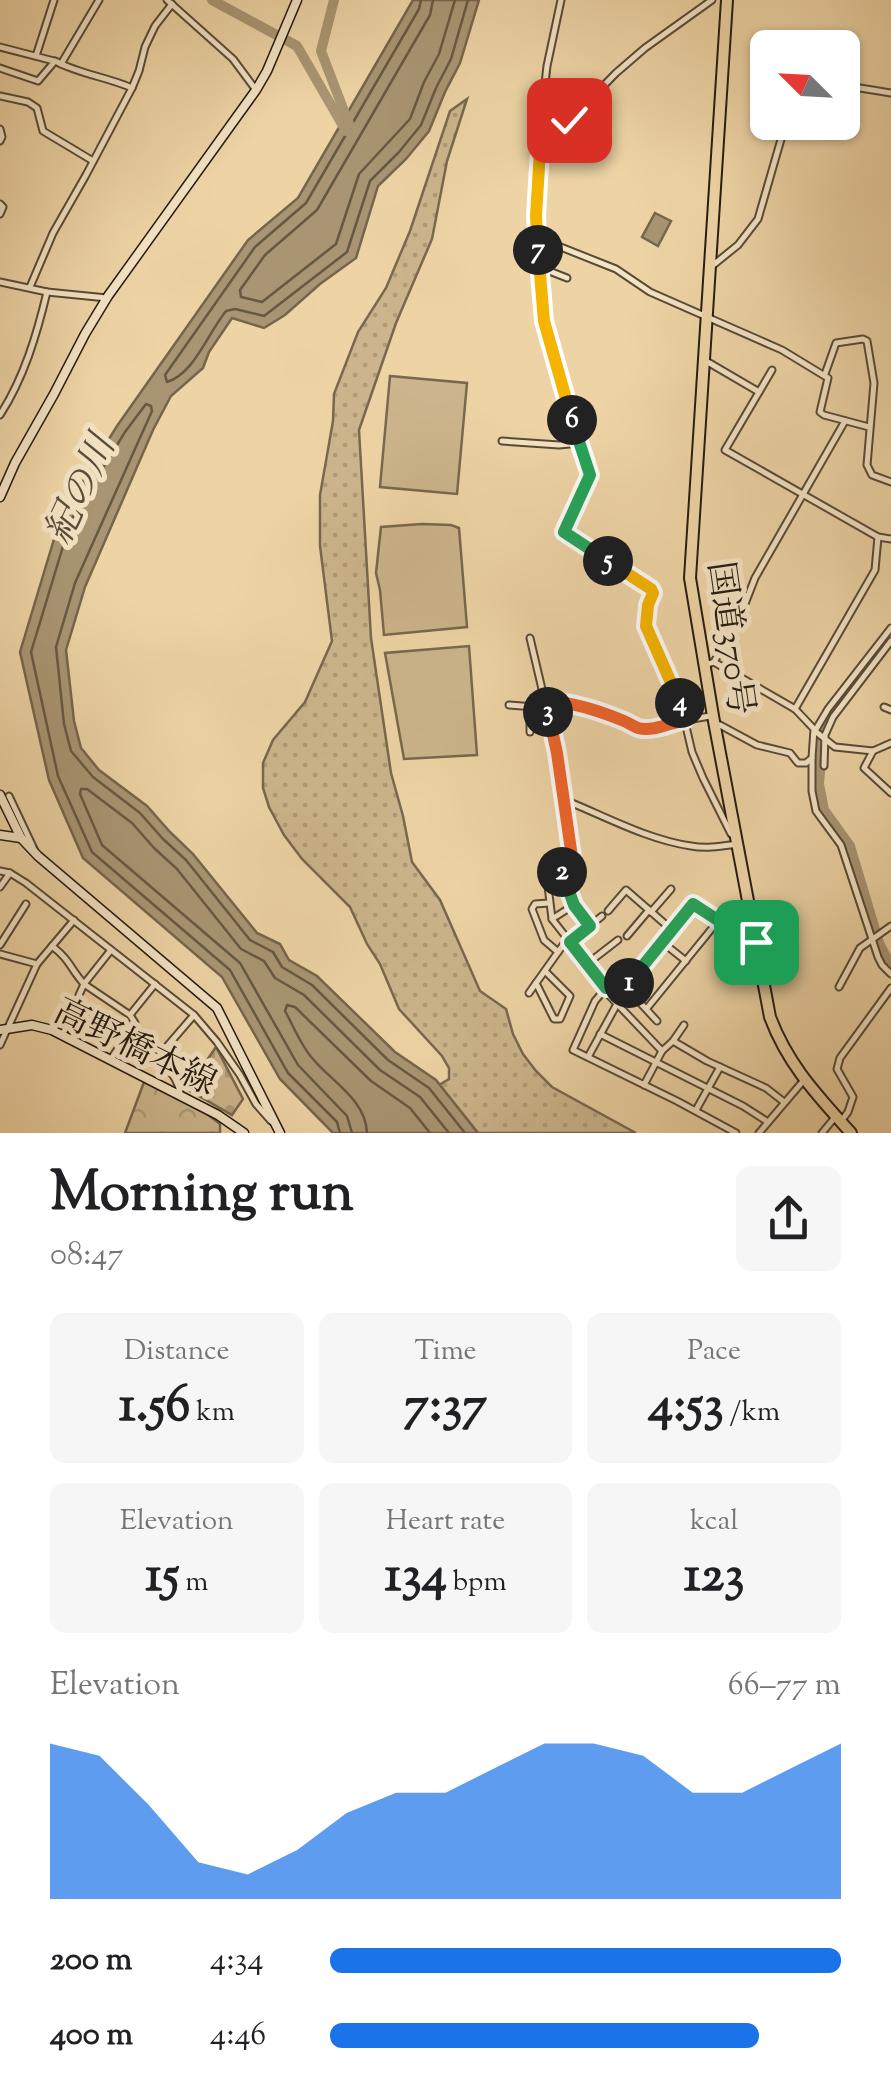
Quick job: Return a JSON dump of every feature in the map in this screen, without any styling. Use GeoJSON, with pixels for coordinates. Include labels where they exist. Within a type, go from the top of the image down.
{"type":"FeatureCollection","features":[{"type":"Feature","properties":{"kind":"highway","name":"国道370号"},"geometry":{"type":"LineString","coordinates":[[727,0],[690,578],[710,663],[714,720],[770,1016],[778,1040],[804,1080],[851,1133]]}},
{"type":"Feature","properties":{"kind":"street"},"geometry":{"type":"LineString","coordinates":[[36,56],[54,0]]}},
{"type":"Feature","properties":{"kind":"street"},"geometry":{"type":"LineString","coordinates":[[0,68],[38,81],[58,63],[98,0]]}},
{"type":"Feature","properties":{"kind":"street"},"geometry":{"type":"LineString","coordinates":[[0,497],[107,298],[267,72],[296,0]]}},
{"type":"Feature","properties":{"kind":"street"},"geometry":{"type":"LineString","coordinates":[[561,0],[547,66],[540,150],[539,267],[544,321],[590,475],[564,532],[651,589],[646,626],[681,705],[692,752],[703,778],[738,842]]}},
{"type":"Feature","properties":{"kind":"street"},"geometry":{"type":"LineString","coordinates":[[540,150],[644,48],[712,0]]}},
{"type":"Feature","properties":{"kind":"street"},"geometry":{"type":"LineString","coordinates":[[30,288],[53,233],[132,88],[150,36],[170,2],[233,59],[256,90]]}},
{"type":"Feature","properties":{"kind":"street"},"geometry":{"type":"LineString","coordinates":[[0,46],[132,88]]}},
{"type":"Feature","properties":{"kind":"street"},"geometry":{"type":"LineString","coordinates":[[860,88],[891,93]]}},
{"type":"Feature","properties":{"kind":"street"},"geometry":{"type":"LineString","coordinates":[[0,96],[37,108],[43,131],[93,160]]}},
{"type":"Feature","properties":{"kind":"street"},"geometry":{"type":"LineString","coordinates":[[0,128],[0,141]]}},
{"type":"Feature","properties":{"kind":"street"},"geometry":{"type":"LineString","coordinates":[[710,268],[738,245],[758,219],[781,140]]}},
{"type":"Feature","properties":{"kind":"street"},"geometry":{"type":"LineString","coordinates":[[0,204],[0,214]]}},
{"type":"Feature","properties":{"kind":"street"},"geometry":{"type":"LineString","coordinates":[[538,238],[616,269],[650,292],[782,350],[825,374],[828,378],[820,412],[869,427]]}},
{"type":"Feature","properties":{"kind":"street"},"geometry":{"type":"LineString","coordinates":[[539,267],[567,278]]}},
{"type":"Feature","properties":{"kind":"street"},"geometry":{"type":"LineString","coordinates":[[0,282],[107,298]]}},
{"type":"Feature","properties":{"kind":"street"},"geometry":{"type":"LineString","coordinates":[[0,415],[37,335],[47,292]]}},
{"type":"Feature","properties":{"kind":"street"},"geometry":{"type":"LineString","coordinates":[[825,374],[836,343],[864,338],[867,341],[874,383],[866,465],[872,475],[891,482]]}},
{"type":"Feature","properties":{"kind":"street"},"geometry":{"type":"LineString","coordinates":[[704,359],[759,392]]}},
{"type":"Feature","properties":{"kind":"street"},"geometry":{"type":"LineString","coordinates":[[772,370],[725,450],[878,537],[891,538]]}},
{"type":"Feature","properties":{"kind":"street"},"geometry":{"type":"LineString","coordinates":[[844,421],[755,578],[741,614],[710,663],[795,709],[835,747],[873,751],[891,743]]}},
{"type":"Feature","properties":{"kind":"street"},"geometry":{"type":"LineString","coordinates":[[502,441],[580,443]]}},
{"type":"Feature","properties":{"kind":"street"},"geometry":{"type":"LineString","coordinates":[[795,709],[875,570],[878,537]]}},
{"type":"Feature","properties":{"kind":"street"},"geometry":{"type":"LineString","coordinates":[[891,628],[828,708],[812,758],[816,811],[840,845],[882,966],[891,974]]}},
{"type":"Feature","properties":{"kind":"street"},"geometry":{"type":"LineString","coordinates":[[530,638],[547,704],[572,857],[544,861],[552,919],[617,1004],[662,1050]]}},
{"type":"Feature","properties":{"kind":"street"},"geometry":{"type":"LineString","coordinates":[[824,766],[820,735],[891,641]]}},
{"type":"Feature","properties":{"kind":"street"},"geometry":{"type":"LineString","coordinates":[[509,705],[566,702],[638,728],[654,729],[685,720],[714,720],[757,745],[790,752],[798,763],[812,758]]}},
{"type":"Feature","properties":{"kind":"street"},"geometry":{"type":"LineString","coordinates":[[530,706],[530,732]]}},
{"type":"Feature","properties":{"kind":"street"},"geometry":{"type":"LineString","coordinates":[[873,751],[864,768],[891,793]]}},
{"type":"Feature","properties":{"kind":"street"},"geometry":{"type":"LineString","coordinates":[[4,796],[21,838],[38,856],[216,1008],[279,1130]]}},
{"type":"Feature","properties":{"kind":"street"},"geometry":{"type":"LineString","coordinates":[[4,796],[38,856]]}},
{"type":"Feature","properties":{"kind":"street"},"geometry":{"type":"LineString","coordinates":[[565,803],[681,844],[709,848],[738,842]]}},
{"type":"Feature","properties":{"kind":"street"},"geometry":{"type":"LineString","coordinates":[[0,834],[21,838]]}},
{"type":"Feature","properties":{"kind":"street"},"geometry":{"type":"LineString","coordinates":[[558,859],[574,905],[590,926]]}},
{"type":"Feature","properties":{"kind":"street"},"geometry":{"type":"LineString","coordinates":[[0,871],[26,883],[194,1015],[279,1130]]}},
{"type":"Feature","properties":{"kind":"street"},"geometry":{"type":"LineString","coordinates":[[0,887],[10,873]]}},
{"type":"Feature","properties":{"kind":"street"},"geometry":{"type":"LineString","coordinates":[[626,936],[666,900],[671,888]]}},
{"type":"Feature","properties":{"kind":"street"},"geometry":{"type":"LineString","coordinates":[[608,911],[626,890],[672,930]]}},
{"type":"Feature","properties":{"kind":"street"},"geometry":{"type":"LineString","coordinates":[[549,903],[535,904],[532,909],[544,940],[558,952]]}},
{"type":"Feature","properties":{"kind":"street"},"geometry":{"type":"LineString","coordinates":[[0,945],[26,904]]}},
{"type":"Feature","properties":{"kind":"street"},"geometry":{"type":"LineString","coordinates":[[626,987],[693,904],[756,942]]}},
{"type":"Feature","properties":{"kind":"street"},"geometry":{"type":"LineString","coordinates":[[552,919],[574,905]]}},
{"type":"Feature","properties":{"kind":"street"},"geometry":{"type":"LineString","coordinates":[[529,993],[569,940],[602,916]]}},
{"type":"Feature","properties":{"kind":"street"},"geometry":{"type":"LineString","coordinates":[[0,1045],[4,1029],[37,964],[74,920]]}},
{"type":"Feature","properties":{"kind":"street"},"geometry":{"type":"LineString","coordinates":[[647,1008],[718,921]]}},
{"type":"Feature","properties":{"kind":"street"},"geometry":{"type":"LineString","coordinates":[[839,987],[860,948],[891,926]]}},
{"type":"Feature","properties":{"kind":"street"},"geometry":{"type":"LineString","coordinates":[[587,964],[618,940]]}},
{"type":"Feature","properties":{"kind":"street"},"geometry":{"type":"LineString","coordinates":[[662,942],[686,961]]}},
{"type":"Feature","properties":{"kind":"street"},"geometry":{"type":"LineString","coordinates":[[52,946],[68,958],[84,984],[130,1015],[135,1023],[111,1059]]}},
{"type":"Feature","properties":{"kind":"street"},"geometry":{"type":"LineString","coordinates":[[62,1034],[76,1011],[84,984],[111,950]]}},
{"type":"Feature","properties":{"kind":"street"},"geometry":{"type":"LineString","coordinates":[[0,954],[37,964]]}},
{"type":"Feature","properties":{"kind":"street"},"geometry":{"type":"LineString","coordinates":[[536,983],[554,1018],[560,1018],[570,996],[545,971]]}},
{"type":"Feature","properties":{"kind":"street"},"geometry":{"type":"LineString","coordinates":[[658,1021],[620,982],[605,989],[595,1001],[573,1050],[736,1133]]}},
{"type":"Feature","properties":{"kind":"street"},"geometry":{"type":"LineString","coordinates":[[130,1015],[155,984]]}},
{"type":"Feature","properties":{"kind":"street"},"geometry":{"type":"LineString","coordinates":[[822,1133],[848,1112],[852,1097],[837,1069],[838,1063],[891,988]]}},
{"type":"Feature","properties":{"kind":"street"},"geometry":{"type":"LineString","coordinates":[[588,1057],[617,1004]]}},
{"type":"Feature","properties":{"kind":"street"},"geometry":{"type":"LineString","coordinates":[[76,1011],[110,1032]]}},
{"type":"Feature","properties":{"kind":"street"},"geometry":{"type":"LineString","coordinates":[[157,1058],[194,1015]]}},
{"type":"Feature","properties":{"kind":"street"},"geometry":{"type":"LineString","coordinates":[[644,1085],[662,1050],[684,1024]]}},
{"type":"Feature","properties":{"kind":"street","name":"高野橋本線"},"geometry":{"type":"LineString","coordinates":[[4,1029],[40,1026],[62,1034],[218,1115],[244,1133]]}},
{"type":"Feature","properties":{"kind":"street"},"geometry":{"type":"LineString","coordinates":[[600,1034],[744,1106],[768,1122]]}},
{"type":"Feature","properties":{"kind":"street"},"geometry":{"type":"LineString","coordinates":[[127,1035],[178,1080],[181,1096]]}},
{"type":"Feature","properties":{"kind":"street"},"geometry":{"type":"LineString","coordinates":[[673,1041],[766,1088],[784,1102]]}},
{"type":"Feature","properties":{"kind":"street"},"geometry":{"type":"LineString","coordinates":[[696,1110],[720,1067]]}},
{"type":"Feature","properties":{"kind":"street"},"geometry":{"type":"LineString","coordinates":[[759,1133],[804,1080]]}},
{"type":"Feature","properties":{"kind":"green space"},"geometry":{"type":"Polygon","coordinates":[[[467,99],[447,161],[432,239],[396,323],[359,430],[371,638],[391,773],[412,862],[440,900],[480,991],[506,1009],[523,1054],[552,1087],[636,1133],[478,1133],[439,1085],[449,1079],[449,1068],[399,1009],[350,907],[284,835],[263,788],[263,763],[273,740],[305,702],[332,641],[320,546],[320,495],[334,394],[358,332],[386,288],[410,231],[450,111],[467,99]]]}},
{"type":"Feature","properties":{"kind":"green space"},"geometry":{"type":"Polygon","coordinates":[[[390,376],[467,383],[457,494],[380,487],[390,376]]]}},
{"type":"Feature","properties":{"kind":"green space"},"geometry":{"type":"Polygon","coordinates":[[[422,524],[459,528],[467,627],[384,635],[376,573],[381,527],[422,524]]]}},
{"type":"Feature","properties":{"kind":"green space"},"geometry":{"type":"Polygon","coordinates":[[[469,646],[477,755],[404,759],[385,653],[469,646]]]}},
{"type":"Feature","properties":{"kind":"green space"},"geometry":{"type":"Polygon","coordinates":[[[216,1047],[243,1099],[232,1115],[187,1089],[216,1047]]]}},
{"type":"Feature","properties":{"kind":"green space"},"geometry":{"type":"Polygon","coordinates":[[[144,1082],[198,1107],[220,1124],[220,1133],[125,1133],[144,1082]]]}},
{"type":"Feature","properties":{"kind":"water","name":"紀の川"},"geometry":{"type":"Polygon","coordinates":[[[413,0],[479,0],[460,63],[429,131],[378,186],[356,258],[264,328],[232,318],[203,368],[171,396],[85,587],[66,650],[81,748],[99,770],[147,806],[193,854],[257,933],[280,944],[289,960],[317,976],[395,1052],[436,1080],[478,1133],[333,1133],[280,1079],[222,977],[83,858],[49,780],[20,652],[61,516],[117,426],[248,240],[298,198],[413,0]]]}},
{"type":"Feature","properties":{"kind":"water"},"geometry":{"type":"Polygon","coordinates":[[[655,213],[671,221],[658,246],[642,237],[655,213]]]}},
{"type":"Feature","properties":{"kind":"waterway"},"geometry":{"type":"LineString","coordinates":[[212,0],[297,46],[346,131]]}},
{"type":"Feature","properties":{"kind":"waterway"},"geometry":{"type":"LineString","coordinates":[[334,0],[321,51],[349,124]]}},
{"type":"Feature","properties":{"kind":"waterway"},"geometry":{"type":"LineString","coordinates":[[844,698],[824,725],[819,784],[824,810],[850,846],[879,943],[891,966]]}},
{"type":"Feature","properties":{"kind":"route"},"geometry":{"type":"LineString","coordinates":[[569,120],[540,150],[536,216],[544,321],[566,403],[590,470],[564,532],[651,589],[646,626],[685,720],[654,729],[638,728],[566,702],[546,701],[572,857],[558,859],[574,905],[590,926],[570,942],[606,988],[620,982],[626,987],[693,904],[756,942]]}}]}
